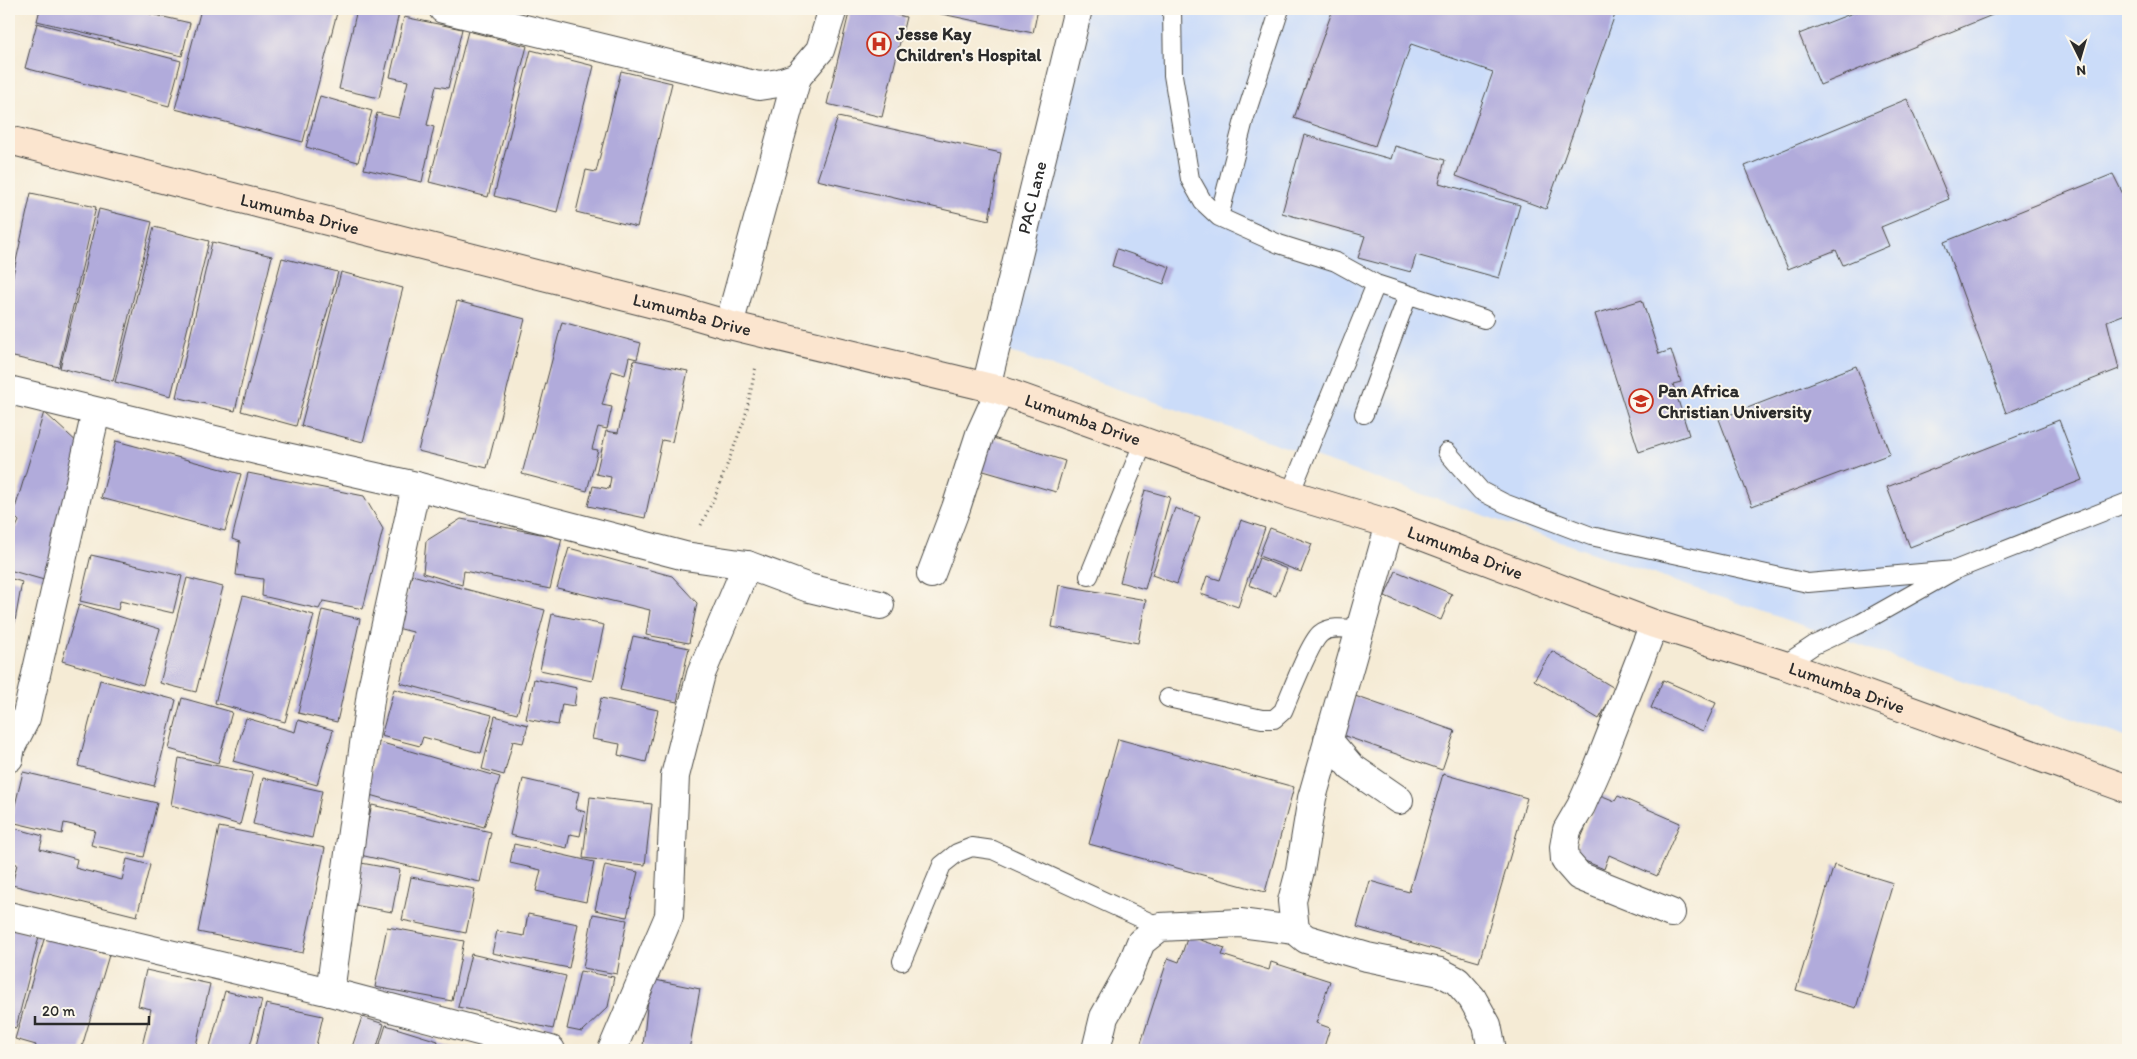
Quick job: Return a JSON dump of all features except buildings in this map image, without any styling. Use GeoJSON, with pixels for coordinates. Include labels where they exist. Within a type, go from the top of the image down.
{"type":"FeatureCollection","features":[{"type":"Feature","properties":{"kind":"street"},"geometry":{"type":"LineString","coordinates":[[443,9],[759,86],[779,83],[797,77]]}},
{"type":"Feature","properties":{"kind":"street"},"geometry":{"type":"LineString","coordinates":[[729,325],[797,77],[820,50],[833,9]]}},
{"type":"Feature","properties":{"kind":"street","name":"PAC Lane"},"geometry":{"type":"LineString","coordinates":[[931,574],[956,508],[993,388],[1078,9]]}},
{"type":"Feature","properties":{"kind":"street","name":"Lumumba Drive"},"geometry":{"type":"LineString","coordinates":[[9,140],[681,311],[729,325],[993,388],[1290,494],[1390,524],[1654,624],[1784,665],[2128,789]]}},
{"type":"Feature","properties":{"kind":"street"},"geometry":{"type":"LineString","coordinates":[[9,390],[416,486],[685,556],[747,565],[809,588],[880,605]]}},
{"type":"Feature","properties":{"kind":"street"},"geometry":{"type":"LineString","coordinates":[[9,758],[17,718],[96,412]]}},
{"type":"Feature","properties":{"kind":"street"},"geometry":{"type":"LineString","coordinates":[[330,992],[371,693],[416,486]]}},
{"type":"Feature","properties":{"kind":"street"},"geometry":{"type":"LineString","coordinates":[[1295,930],[1292,901],[1300,871],[1312,798],[1390,524]]}},
{"type":"Feature","properties":{"kind":"street"},"geometry":{"type":"LineString","coordinates":[[612,1050],[669,916],[675,776],[701,674],[747,565]]}},
{"type":"Feature","properties":{"kind":"street"},"geometry":{"type":"LineString","coordinates":[[1654,624],[1597,770],[1581,806],[1567,830],[1564,847],[1565,860],[1579,876],[1671,913]]}},
{"type":"Feature","properties":{"kind":"street"},"geometry":{"type":"LineString","coordinates":[[1328,740],[1351,767],[1399,800]]}},
{"type":"Feature","properties":{"kind":"street"},"geometry":{"type":"LineString","coordinates":[[10,914],[330,992],[551,1050]]}},
{"type":"Feature","properties":{"kind":"street"},"geometry":{"type":"LineString","coordinates":[[1096,1050],[1104,1017],[1128,974],[1141,942],[1160,927],[1240,923],[1295,930],[1306,938],[1367,957],[1440,972],[1457,981],[1472,998],[1487,1025],[1492,1050]]}},
{"type":"Feature","properties":{"kind":"lane"},"geometry":{"type":"LineString","coordinates":[[1172,9],[1173,75],[1190,179],[1203,202],[1219,217],[1279,244],[1336,262],[1376,284],[1484,319]]}},
{"type":"Feature","properties":{"kind":"lane"},"geometry":{"type":"LineString","coordinates":[[1219,217],[1244,120],[1280,9]]}},
{"type":"Feature","properties":{"kind":"lane"},"geometry":{"type":"LineString","coordinates":[[1290,494],[1376,284]]}},
{"type":"Feature","properties":{"kind":"lane"},"geometry":{"type":"LineString","coordinates":[[1364,414],[1408,295]]}},
{"type":"Feature","properties":{"kind":"lane"},"geometry":{"type":"LineString","coordinates":[[1089,576],[1144,441]]}},
{"type":"Feature","properties":{"kind":"lane"},"geometry":{"type":"LineString","coordinates":[[1447,452],[1481,490],[1504,503],[1591,536],[1808,583],[1955,570]]}},
{"type":"Feature","properties":{"kind":"lane"},"geometry":{"type":"LineString","coordinates":[[1784,665],[1814,645],[1861,623],[1955,570],[2128,502]]}},
{"type":"Feature","properties":{"kind":"lane"},"geometry":{"type":"LineString","coordinates":[[1168,698],[1274,719],[1283,711],[1313,644],[1320,634],[1332,629],[1361,630]]}},
{"type":"Feature","properties":{"kind":"lane"},"geometry":{"type":"LineString","coordinates":[[902,961],[942,865],[957,853],[972,847],[993,850],[1160,927]]}},
{"type":"Feature","properties":{"kind":"path"},"geometry":{"type":"LineString","coordinates":[[685,556],[716,494],[745,418],[764,332]]}},
{"type":"Feature","properties":{"kind":"shaded area","name":"Pan Africa Christian University"},"geometry":{"type":"Polygon","coordinates":[[[1085,9],[2128,9],[2128,738],[999,348],[1085,9]]]}},
{"type":"Feature","properties":{"kind":"place","name":"Jesse Kay Children's Hospital"},"geometry":{"type":"Point","coordinates":[879,44]}},
{"type":"Feature","properties":{"kind":"place","name":"Pan Africa Christian University"},"geometry":{"type":"Point","coordinates":[1641,401]}}]}
